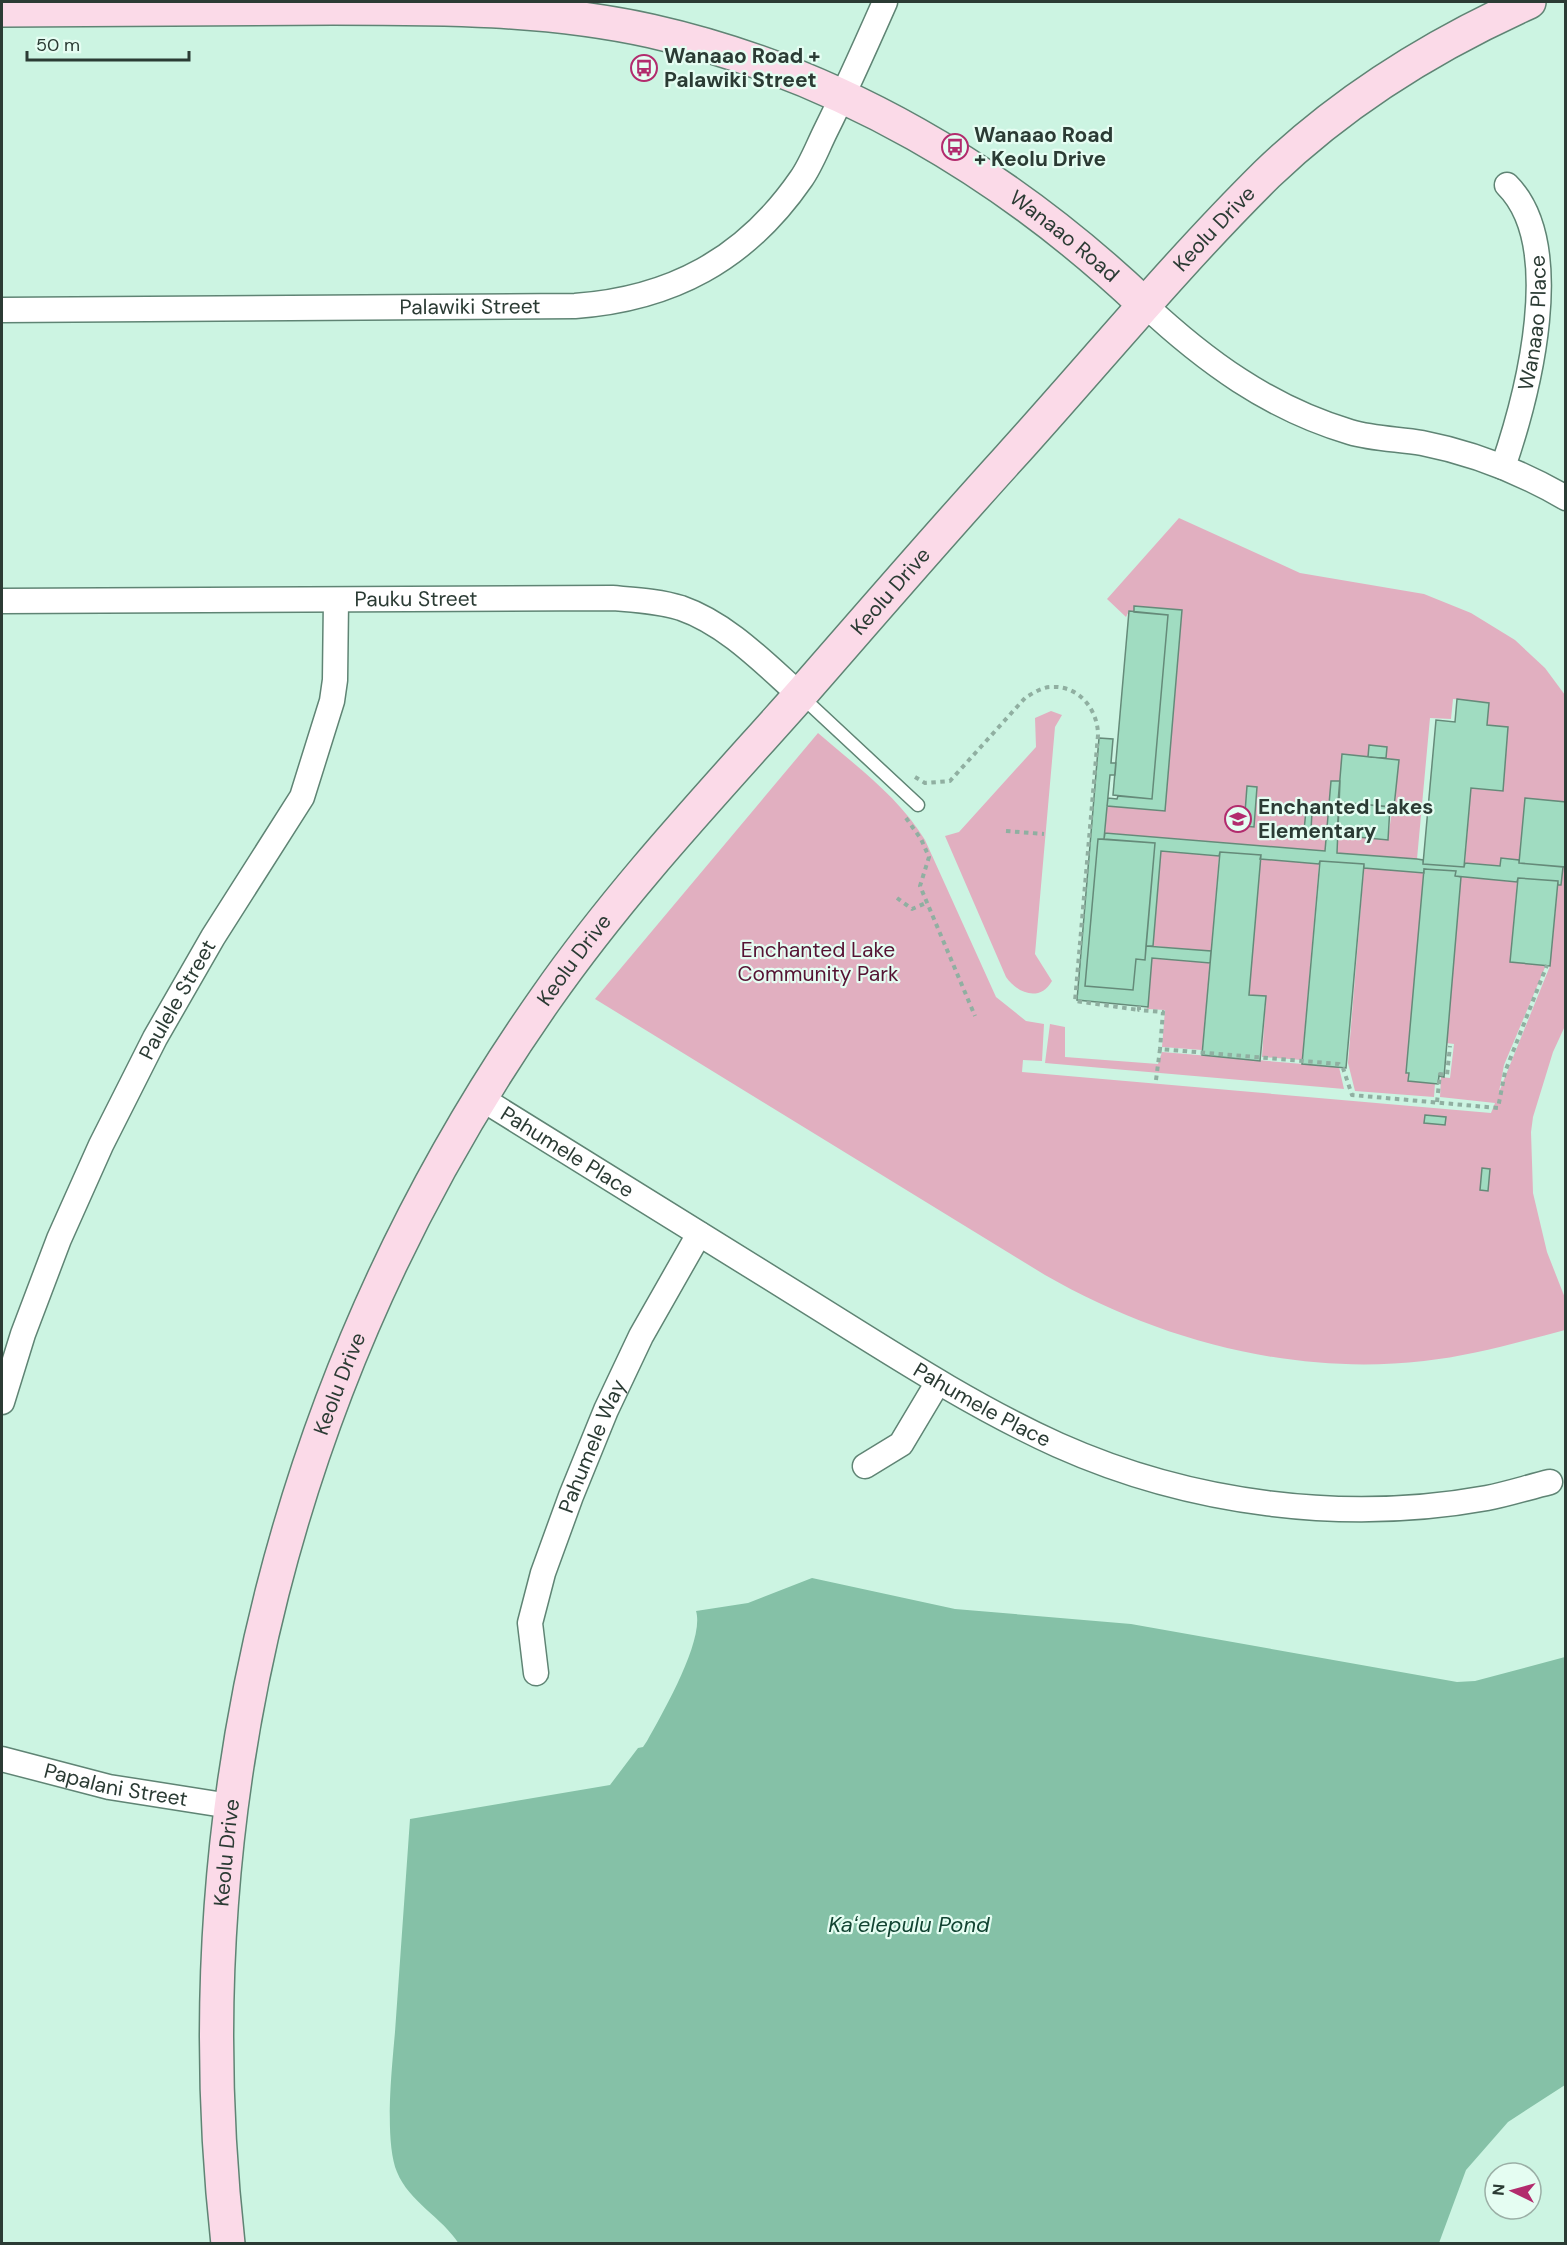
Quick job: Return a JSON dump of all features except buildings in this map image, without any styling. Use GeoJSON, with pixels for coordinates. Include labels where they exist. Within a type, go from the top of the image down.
{"type":"FeatureCollection","features":[{"type":"Feature","properties":{"kind":"main road","name":"Keolu Drive"},"geometry":{"type":"LineString","coordinates":[[228,2244],[219,2134],[216,2003],[223,1871],[230,1806],[253,1667],[269,1599],[312,1453],[354,1344],[387,1269],[479,1097],[548,995],[673,836],[1144,304],[1270,171],[1328,123],[1416,59],[1480,24],[1529,2]]}},
{"type":"Feature","properties":{"kind":"main road","name":"Wanaao Road"},"geometry":{"type":"LineString","coordinates":[[2,10],[397,8],[549,15],[651,31],[765,66],[842,97],[915,133],[1008,190],[1113,275],[1144,304]]}},
{"type":"Feature","properties":{"kind":"street","name":"Palawiki Street"},"geometry":{"type":"LineString","coordinates":[[2,310],[574,306],[613,303],[652,294],[687,281],[722,260],[771,216],[802,178],[885,2]]}},
{"type":"Feature","properties":{"kind":"street","name":"Wanaao Place"},"geometry":{"type":"LineString","coordinates":[[1503,467],[1532,372],[1540,289],[1535,230],[1517,194],[1507,184]]}},
{"type":"Feature","properties":{"kind":"street","name":"Wanaao Road"},"geometry":{"type":"LineString","coordinates":[[1144,304],[1183,340],[1227,374],[1289,409],[1353,433],[1454,450],[1503,467],[1566,498]]}},
{"type":"Feature","properties":{"kind":"street","name":"Pauku Street"},"geometry":{"type":"LineString","coordinates":[[2,601],[612,598],[648,601],[681,609],[714,624],[749,649],[800,695]]}},
{"type":"Feature","properties":{"kind":"street","name":"Paulele Street"},"geometry":{"type":"LineString","coordinates":[[2,1402],[23,1334],[59,1239],[101,1145],[155,1038],[302,797],[332,701],[335,680],[336,600]]}},
{"type":"Feature","properties":{"kind":"street","name":"Pahumele Place"},"geometry":{"type":"LineString","coordinates":[[479,1097],[938,1382],[1058,1445],[1124,1470],[1166,1483],[1232,1497],[1316,1508],[1372,1508],[1488,1498],[1550,1482]]}},
{"type":"Feature","properties":{"kind":"street","name":"Pahumele Way"},"geometry":{"type":"LineString","coordinates":[[536,1673],[530,1623],[543,1573],[571,1496],[606,1410],[641,1336],[699,1234]]}},
{"type":"Feature","properties":{"kind":"street"},"geometry":{"type":"LineString","coordinates":[[865,1466],[902,1444],[938,1382]]}},
{"type":"Feature","properties":{"kind":"street","name":"Papalani Street"},"geometry":{"type":"LineString","coordinates":[[2,1760],[109,1787],[230,1806]]}},
{"type":"Feature","properties":{"kind":"lane"},"geometry":{"type":"LineString","coordinates":[[800,695],[918,805]]}},
{"type":"Feature","properties":{"kind":"path"},"geometry":{"type":"LineString","coordinates":[[908,770],[925,783],[950,782],[1025,698],[1050,687],[1063,688],[1085,700],[1098,720],[1098,735],[1075,1001],[1163,1012],[1156,1080]]}},
{"type":"Feature","properties":{"kind":"path"},"geometry":{"type":"LineString","coordinates":[[903,814],[921,839],[928,857],[920,886],[975,1016]]}},
{"type":"Feature","properties":{"kind":"path"},"geometry":{"type":"LineString","coordinates":[[1006,831],[1044,834]]}},
{"type":"Feature","properties":{"kind":"path"},"geometry":{"type":"LineString","coordinates":[[897,898],[912,909],[926,903]]}},
{"type":"Feature","properties":{"kind":"path"},"geometry":{"type":"LineString","coordinates":[[1160,1049],[1339,1064],[1343,1068],[1352,1095],[1498,1108],[1505,1072],[1547,965]]}},
{"type":"Feature","properties":{"kind":"path"},"geometry":{"type":"LineString","coordinates":[[1437,1102],[1440,1074],[1447,1075],[1450,1046]]}},
{"type":"Feature","properties":{"kind":"green space"},"geometry":{"type":"Polygon","coordinates":[[[1179,518],[1300,573],[1424,594],[1471,613],[1515,640],[1545,668],[1565,695],[1565,802],[1525,798],[1519,860],[1501,858],[1500,866],[1465,863],[1471,788],[1503,791],[1508,727],[1487,725],[1488,703],[1453,699],[1451,719],[1430,718],[1417,859],[1337,853],[1338,835],[1388,839],[1399,760],[1386,758],[1386,747],[1370,745],[1368,757],[1342,754],[1340,781],[1331,781],[1325,851],[1105,833],[1107,806],[1165,811],[1182,610],[1134,607],[1134,612],[1129,611],[1126,617],[1107,599],[1179,518]]]}},
{"type":"Feature","properties":{"kind":"green space"},"geometry":{"type":"Polygon","coordinates":[[[1051,711],[1062,715],[1055,727],[1035,954],[1052,981],[1041,992],[1029,993],[1017,988],[1006,977],[945,836],[959,832],[1036,747],[1035,718],[1051,711]]]}},
{"type":"Feature","properties":{"kind":"green space","name":"Enchanted Lake Community Park"},"geometry":{"type":"Polygon","coordinates":[[[818,733],[890,796],[925,840],[996,997],[1026,1021],[1044,1024],[1042,1061],[1023,1060],[1022,1072],[1491,1113],[1495,1103],[1440,1097],[1441,1077],[1450,1078],[1454,1044],[1446,1043],[1461,877],[1517,882],[1510,962],[1546,965],[1504,1065],[1499,1092],[1550,966],[1558,885],[1561,885],[1563,867],[1565,867],[1565,1026],[1553,1052],[1533,1117],[1531,1132],[1533,1193],[1547,1252],[1565,1298],[1565,1330],[1460,1356],[1374,1364],[1325,1363],[1276,1358],[1180,1335],[1088,1298],[1045,1275],[595,999],[818,733]]]}},
{"type":"Feature","properties":{"kind":"green space"},"geometry":{"type":"Polygon","coordinates":[[[1161,851],[1219,856],[1211,951],[1153,946],[1161,851]]]}},
{"type":"Feature","properties":{"kind":"green space"},"geometry":{"type":"Polygon","coordinates":[[[1260,859],[1319,864],[1302,1060],[1262,1057],[1266,997],[1249,995],[1260,859]]]}},
{"type":"Feature","properties":{"kind":"green space"},"geometry":{"type":"Polygon","coordinates":[[[1364,868],[1424,873],[1406,1073],[1435,1083],[1434,1097],[1355,1091],[1348,1063],[1364,868]]]}},
{"type":"Feature","properties":{"kind":"green space"},"geometry":{"type":"Polygon","coordinates":[[[1152,958],[1210,963],[1202,1050],[1162,1047],[1165,1010],[1147,1009],[1152,958]]]}},
{"type":"Feature","properties":{"kind":"green space"},"geometry":{"type":"Polygon","coordinates":[[[1050,1024],[1065,1027],[1065,1057],[1158,1064],[1162,1052],[1339,1067],[1344,1089],[1045,1063],[1050,1024]]]}},
{"type":"Feature","properties":{"kind":"water","name":"Kaʻelepulu Pond"},"geometry":{"type":"Polygon","coordinates":[[[812,1578],[955,1609],[1131,1624],[1457,1682],[1475,1681],[1565,1657],[1565,2085],[1508,2122],[1466,2170],[1439,2243],[459,2244],[452,2234],[417,2201],[402,2183],[397,2172],[393,2159],[390,2123],[410,1819],[610,1785],[638,1748],[643,1747],[671,1696],[694,1640],[697,1624],[696,1611],[748,1603],[812,1578]]]}},
{"type":"Feature","properties":{"kind":"place","name":"Wanaao Road + Palawiki Street"},"geometry":{"type":"Point","coordinates":[644,68]}},
{"type":"Feature","properties":{"kind":"place","name":"Wanaao Road + Keolu Drive"},"geometry":{"type":"Point","coordinates":[955,147]}},
{"type":"Feature","properties":{"kind":"place","name":"Enchanted Lakes Elementary"},"geometry":{"type":"Point","coordinates":[1238,819]}}]}
